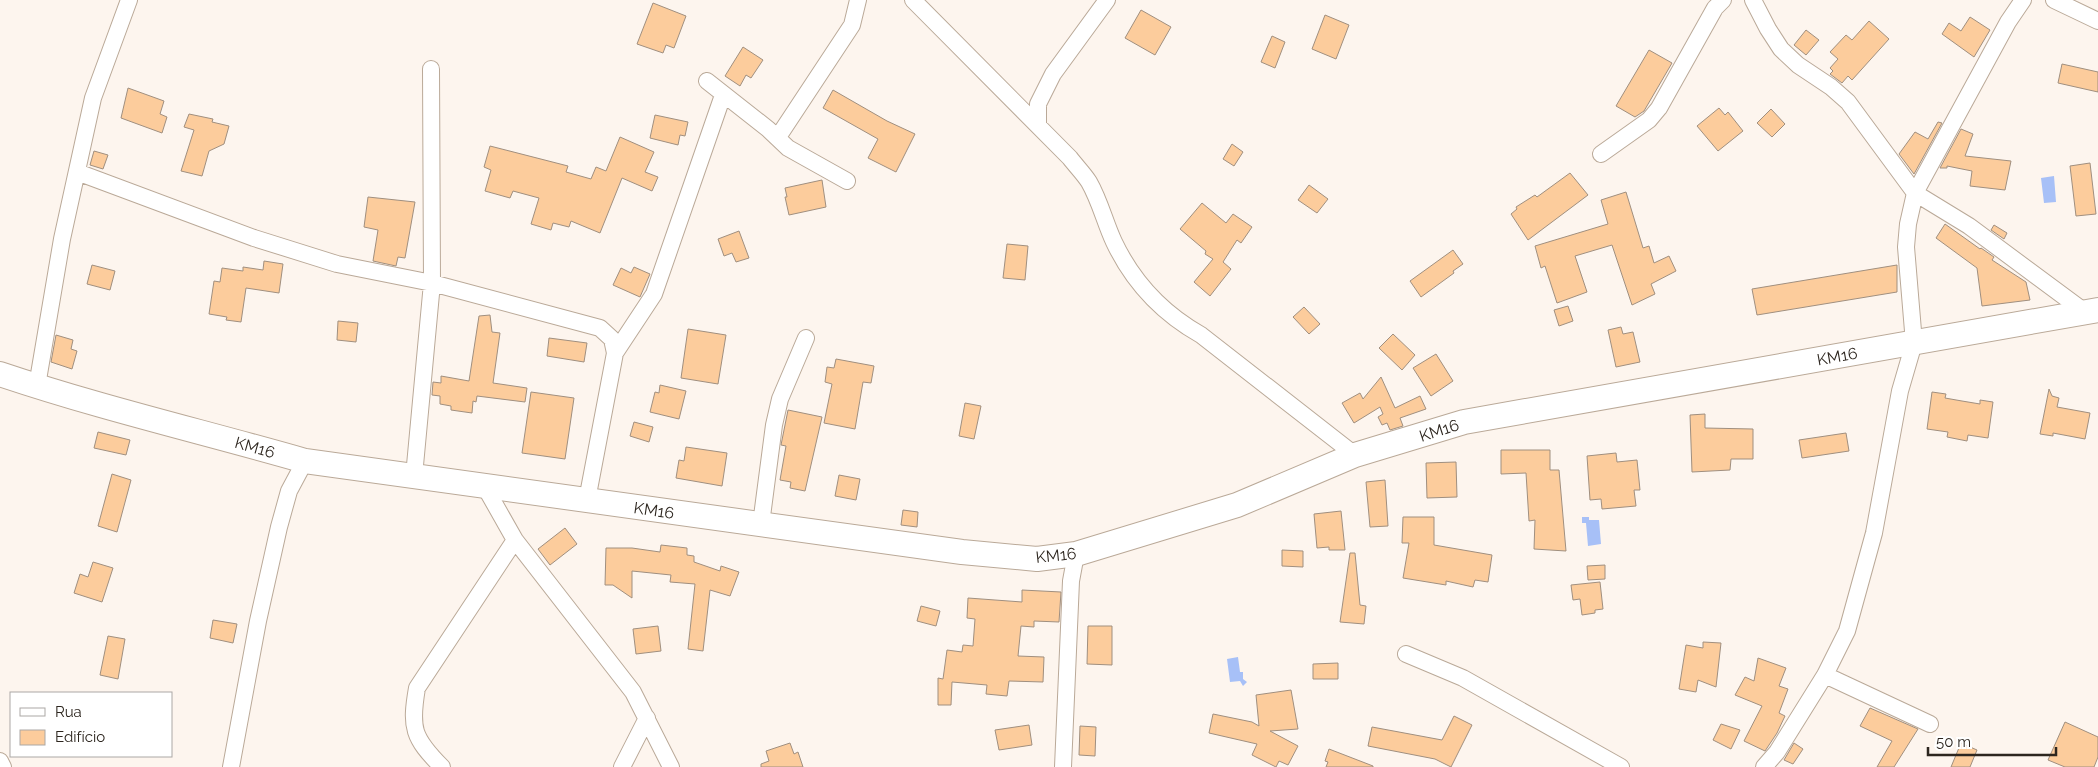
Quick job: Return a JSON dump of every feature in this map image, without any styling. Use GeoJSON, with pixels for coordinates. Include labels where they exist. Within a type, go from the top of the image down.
{"type":"FeatureCollection","features":[{"type":"Feature","properties":{"kind":"street"},"geometry":{"type":"LineString","coordinates":[[36,386],[62,239],[93,98],[130,0]]}},
{"type":"Feature","properties":{"kind":"street"},"geometry":{"type":"LineString","coordinates":[[778,137],[852,25],[858,0]]}},
{"type":"Feature","properties":{"kind":"street"},"geometry":{"type":"LineString","coordinates":[[913,0],[1070,158],[1089,182],[1114,242],[1129,270],[1148,296],[1355,455]]}},
{"type":"Feature","properties":{"kind":"street"},"geometry":{"type":"LineString","coordinates":[[1038,125],[1038,104],[1053,74],[1107,0]]}},
{"type":"Feature","properties":{"kind":"street"},"geometry":{"type":"LineString","coordinates":[[1601,154],[1649,120],[1659,108],[1715,8],[1723,0]]}},
{"type":"Feature","properties":{"kind":"street"},"geometry":{"type":"LineString","coordinates":[[1753,0],[1781,49],[1798,65],[1831,87],[1848,102],[1915,193],[1969,226],[2091,311]]}},
{"type":"Feature","properties":{"kind":"street"},"geometry":{"type":"LineString","coordinates":[[1764,767],[1777,752],[1824,675],[1847,630],[1874,533],[1900,391],[1914,343],[1906,247],[1908,224],[1915,193],[2008,22],[2023,0]]}},
{"type":"Feature","properties":{"kind":"street"},"geometry":{"type":"LineString","coordinates":[[2054,0],[2098,21]]}},
{"type":"Feature","properties":{"kind":"street"},"geometry":{"type":"LineString","coordinates":[[414,476],[432,283],[431,69]]}},
{"type":"Feature","properties":{"kind":"street"},"geometry":{"type":"LineString","coordinates":[[707,81],[778,137],[788,148],[804,159],[847,181]]}},
{"type":"Feature","properties":{"kind":"street"},"geometry":{"type":"LineString","coordinates":[[614,353],[654,294],[723,95]]}},
{"type":"Feature","properties":{"kind":"street"},"geometry":{"type":"LineString","coordinates":[[77,172],[254,238],[318,259],[432,283],[600,328],[612,339],[614,353],[587,500]]}},
{"type":"Feature","properties":{"kind":"street","name":"KM16"},"geometry":{"type":"LineString","coordinates":[[0,374],[129,414],[306,461],[760,524],[1037,559],[1076,554],[1237,505],[1355,455],[1464,422],[2091,311]]}},
{"type":"Feature","properties":{"kind":"street"},"geometry":{"type":"LineString","coordinates":[[760,524],[774,425],[780,399],[806,338]]}},
{"type":"Feature","properties":{"kind":"street"},"geometry":{"type":"LineString","coordinates":[[231,767],[258,621],[280,526],[289,491],[306,461]]}},
{"type":"Feature","properties":{"kind":"street"},"geometry":{"type":"LineString","coordinates":[[485,487],[515,540],[633,692],[671,767]]}},
{"type":"Feature","properties":{"kind":"street"},"geometry":{"type":"LineString","coordinates":[[442,767],[420,745],[412,716],[417,688],[515,540]]}},
{"type":"Feature","properties":{"kind":"street"},"geometry":{"type":"LineString","coordinates":[[1063,767],[1071,581],[1076,554]]}},
{"type":"Feature","properties":{"kind":"street"},"geometry":{"type":"LineString","coordinates":[[1406,654],[1463,678],[1621,767]]}},
{"type":"Feature","properties":{"kind":"street"},"geometry":{"type":"LineString","coordinates":[[1824,675],[1930,724]]}},
{"type":"Feature","properties":{"kind":"street"},"geometry":{"type":"LineString","coordinates":[[622,767],[647,718]]}},
{"type":"Feature","properties":{"kind":"street"},"geometry":{"type":"LineString","coordinates":[[0,761],[3,767]]}},
{"type":"Feature","properties":{"kind":"water"},"geometry":{"type":"Polygon","coordinates":[[[2054,176],[2056,202],[2044,203],[2041,178],[2054,176]]]}},
{"type":"Feature","properties":{"kind":"water"},"geometry":{"type":"Polygon","coordinates":[[[1582,517],[1589,517],[1589,520],[1599,520],[1601,544],[1588,546],[1586,523],[1582,523],[1582,517]]]}},
{"type":"Feature","properties":{"kind":"water"},"geometry":{"type":"Polygon","coordinates":[[[1238,657],[1240,672],[1243,672],[1243,679],[1247,682],[1243,686],[1240,681],[1230,682],[1227,659],[1238,657]]]}},
{"type":"Feature","properties":{"kind":"building"},"geometry":{"type":"Polygon","coordinates":[[[653,3],[686,16],[674,48],[666,45],[663,53],[637,44],[653,3]]]}},
{"type":"Feature","properties":{"kind":"building"},"geometry":{"type":"Polygon","coordinates":[[[1141,10],[1171,27],[1155,55],[1125,38],[1141,10]]]}},
{"type":"Feature","properties":{"kind":"building"},"geometry":{"type":"Polygon","coordinates":[[[1325,15],[1349,25],[1336,59],[1312,49],[1325,15]]]}},
{"type":"Feature","properties":{"kind":"building"},"geometry":{"type":"Polygon","coordinates":[[[1970,17],[1990,30],[1974,57],[1942,34],[1949,23],[1961,31],[1970,17]]]}},
{"type":"Feature","properties":{"kind":"building"},"geometry":{"type":"Polygon","coordinates":[[[1869,21],[1889,39],[1852,80],[1848,76],[1842,83],[1830,74],[1833,71],[1830,68],[1838,59],[1830,52],[1846,35],[1852,40],[1869,21]]]}},
{"type":"Feature","properties":{"kind":"building"},"geometry":{"type":"Polygon","coordinates":[[[1806,30],[1819,40],[1806,55],[1794,45],[1806,30]]]}},
{"type":"Feature","properties":{"kind":"building"},"geometry":{"type":"Polygon","coordinates":[[[1272,36],[1285,42],[1275,68],[1261,62],[1272,36]]]}},
{"type":"Feature","properties":{"kind":"building"},"geometry":{"type":"Polygon","coordinates":[[[743,47],[763,60],[751,78],[746,75],[740,86],[725,76],[743,47]]]}},
{"type":"Feature","properties":{"kind":"building"},"geometry":{"type":"Polygon","coordinates":[[[1649,50],[1672,63],[1644,111],[1635,117],[1616,106],[1649,50]]]}},
{"type":"Feature","properties":{"kind":"building"},"geometry":{"type":"Polygon","coordinates":[[[2062,64],[2098,72],[2098,92],[2058,83],[2062,64]]]}},
{"type":"Feature","properties":{"kind":"building"},"geometry":{"type":"Polygon","coordinates":[[[128,88],[164,101],[160,114],[167,117],[162,133],[121,118],[128,88]]]}},
{"type":"Feature","properties":{"kind":"building"},"geometry":{"type":"Polygon","coordinates":[[[833,90],[887,121],[915,134],[896,172],[868,158],[878,139],[823,108],[833,90]]]}},
{"type":"Feature","properties":{"kind":"building"},"geometry":{"type":"Polygon","coordinates":[[[1719,108],[1725,115],[1728,112],[1743,131],[1718,151],[1697,126],[1719,108]]]}},
{"type":"Feature","properties":{"kind":"building"},"geometry":{"type":"Polygon","coordinates":[[[1771,109],[1785,124],[1772,137],[1757,123],[1771,109]]]}},
{"type":"Feature","properties":{"kind":"building"},"geometry":{"type":"Polygon","coordinates":[[[189,114],[213,119],[212,122],[229,126],[224,144],[209,151],[202,176],[181,171],[194,130],[184,127],[189,114]]]}},
{"type":"Feature","properties":{"kind":"building"},"geometry":{"type":"Polygon","coordinates":[[[655,115],[688,122],[685,136],[680,135],[678,145],[650,138],[655,115]]]}},
{"type":"Feature","properties":{"kind":"building"},"geometry":{"type":"Polygon","coordinates":[[[1938,122],[1942,123],[1914,174],[1899,154],[1915,132],[1928,139],[1938,122]]]}},
{"type":"Feature","properties":{"kind":"building"},"geometry":{"type":"Polygon","coordinates":[[[1961,129],[1973,134],[1965,156],[2011,161],[2005,190],[1970,186],[1972,171],[1947,166],[1947,168],[1940,168],[1961,129]]]}},
{"type":"Feature","properties":{"kind":"building"},"geometry":{"type":"Polygon","coordinates":[[[620,137],[654,152],[645,172],[658,177],[652,191],[622,178],[600,233],[571,221],[569,227],[553,223],[551,230],[531,224],[539,198],[513,191],[510,198],[485,191],[491,170],[484,167],[490,146],[568,166],[566,172],[591,179],[596,167],[606,171],[620,137]]]}},
{"type":"Feature","properties":{"kind":"building"},"geometry":{"type":"Polygon","coordinates":[[[1232,144],[1243,152],[1234,166],[1223,159],[1232,144]]]}},
{"type":"Feature","properties":{"kind":"building"},"geometry":{"type":"Polygon","coordinates":[[[94,151],[108,155],[103,169],[90,165],[94,151]]]}},
{"type":"Feature","properties":{"kind":"building"},"geometry":{"type":"Polygon","coordinates":[[[2090,163],[2096,214],[2076,216],[2070,166],[2090,163]]]}},
{"type":"Feature","properties":{"kind":"building"},"geometry":{"type":"Polygon","coordinates":[[[1570,173],[1588,195],[1528,240],[1511,214],[1517,209],[1516,207],[1535,195],[1537,197],[1570,173]]]}},
{"type":"Feature","properties":{"kind":"building"},"geometry":{"type":"Polygon","coordinates":[[[822,180],[826,207],[789,215],[785,188],[822,180]]]}},
{"type":"Feature","properties":{"kind":"building"},"geometry":{"type":"Polygon","coordinates":[[[1309,185],[1328,199],[1317,213],[1298,200],[1309,185]]]}},
{"type":"Feature","properties":{"kind":"building"},"geometry":{"type":"Polygon","coordinates":[[[1626,192],[1643,248],[1649,246],[1654,263],[1669,256],[1676,271],[1651,284],[1655,294],[1632,305],[1612,245],[1575,256],[1587,292],[1557,303],[1545,266],[1541,268],[1535,246],[1608,224],[1601,200],[1626,192]]]}},
{"type":"Feature","properties":{"kind":"building"},"geometry":{"type":"Polygon","coordinates":[[[368,197],[415,202],[405,258],[398,257],[396,266],[373,261],[378,230],[364,227],[368,197]]]}},
{"type":"Feature","properties":{"kind":"building"},"geometry":{"type":"Polygon","coordinates":[[[1202,203],[1226,223],[1233,214],[1252,227],[1241,243],[1237,240],[1223,262],[1231,269],[1210,296],[1194,282],[1213,259],[1205,254],[1206,251],[1180,229],[1202,203]]]}},
{"type":"Feature","properties":{"kind":"building"},"geometry":{"type":"Polygon","coordinates":[[[1945,224],[1994,257],[1992,260],[2026,282],[2030,300],[1982,306],[1977,268],[1936,238],[1945,224]]]}},
{"type":"Feature","properties":{"kind":"building"},"geometry":{"type":"Polygon","coordinates":[[[1994,225],[2007,233],[2004,239],[1991,230],[1994,225]]]}},
{"type":"Feature","properties":{"kind":"building"},"geometry":{"type":"Polygon","coordinates":[[[739,231],[749,258],[736,262],[732,253],[724,256],[718,239],[739,231]]]}},
{"type":"Feature","properties":{"kind":"building"},"geometry":{"type":"Polygon","coordinates":[[[1007,244],[1028,246],[1025,280],[1003,278],[1007,244]]]}},
{"type":"Feature","properties":{"kind":"building"},"geometry":{"type":"Polygon","coordinates":[[[1453,250],[1463,264],[1453,271],[1454,273],[1421,297],[1410,281],[1453,250]]]}},
{"type":"Feature","properties":{"kind":"building"},"geometry":{"type":"Polygon","coordinates":[[[264,261],[283,264],[279,293],[246,288],[241,322],[226,320],[227,317],[209,314],[214,281],[220,282],[222,268],[243,271],[243,267],[263,270],[264,261]]]}},
{"type":"Feature","properties":{"kind":"building"},"geometry":{"type":"Polygon","coordinates":[[[92,265],[115,271],[110,290],[87,284],[92,265]]]}},
{"type":"Feature","properties":{"kind":"building"},"geometry":{"type":"Polygon","coordinates":[[[1897,265],[1897,292],[1757,315],[1752,289],[1897,265]]]}},
{"type":"Feature","properties":{"kind":"building"},"geometry":{"type":"Polygon","coordinates":[[[634,267],[650,274],[640,297],[613,285],[621,268],[631,273],[634,267]]]}},
{"type":"Feature","properties":{"kind":"building"},"geometry":{"type":"Polygon","coordinates":[[[1568,306],[1573,321],[1559,326],[1554,310],[1568,306]]]}},
{"type":"Feature","properties":{"kind":"building"},"geometry":{"type":"Polygon","coordinates":[[[1304,307],[1320,324],[1309,334],[1293,317],[1304,307]]]}},
{"type":"Feature","properties":{"kind":"building"},"geometry":{"type":"Polygon","coordinates":[[[490,315],[492,332],[500,333],[493,383],[527,388],[525,402],[477,396],[476,402],[473,401],[472,413],[451,410],[451,406],[440,404],[440,396],[432,395],[433,382],[441,383],[441,376],[469,381],[479,316],[490,315]]]}},
{"type":"Feature","properties":{"kind":"building"},"geometry":{"type":"Polygon","coordinates":[[[338,321],[358,323],[356,342],[337,340],[338,321]]]}},
{"type":"Feature","properties":{"kind":"building"},"geometry":{"type":"Polygon","coordinates":[[[1621,327],[1623,334],[1633,332],[1640,362],[1616,367],[1608,330],[1621,327]]]}},
{"type":"Feature","properties":{"kind":"building"},"geometry":{"type":"Polygon","coordinates":[[[688,329],[726,335],[718,384],[681,378],[688,329]]]}},
{"type":"Feature","properties":{"kind":"building"},"geometry":{"type":"Polygon","coordinates":[[[1393,334],[1415,355],[1402,370],[1379,348],[1393,334]]]}},
{"type":"Feature","properties":{"kind":"building"},"geometry":{"type":"Polygon","coordinates":[[[56,335],[73,340],[71,349],[77,351],[72,369],[51,362],[56,335]]]}},
{"type":"Feature","properties":{"kind":"building"},"geometry":{"type":"Polygon","coordinates":[[[549,338],[587,343],[584,362],[547,356],[549,338]]]}},
{"type":"Feature","properties":{"kind":"building"},"geometry":{"type":"Polygon","coordinates":[[[1436,354],[1453,381],[1431,396],[1413,368],[1436,354]]]}},
{"type":"Feature","properties":{"kind":"building"},"geometry":{"type":"Polygon","coordinates":[[[836,359],[874,366],[871,383],[863,382],[855,429],[824,423],[832,384],[825,382],[827,367],[834,368],[836,359]]]}},
{"type":"Feature","properties":{"kind":"building"},"geometry":{"type":"Polygon","coordinates":[[[1381,377],[1395,408],[1420,396],[1426,409],[1400,418],[1403,426],[1390,430],[1387,423],[1382,425],[1378,417],[1383,414],[1380,407],[1354,423],[1342,403],[1360,393],[1363,399],[1381,377]]]}},
{"type":"Feature","properties":{"kind":"building"},"geometry":{"type":"Polygon","coordinates":[[[660,385],[686,391],[679,419],[650,412],[655,392],[659,393],[660,385]]]}},
{"type":"Feature","properties":{"kind":"building"},"geometry":{"type":"Polygon","coordinates":[[[2049,389],[2052,396],[2059,398],[2057,407],[2090,413],[2085,439],[2053,433],[2053,436],[2040,434],[2049,389]]]}},
{"type":"Feature","properties":{"kind":"building"},"geometry":{"type":"Polygon","coordinates":[[[531,392],[574,398],[565,459],[522,453],[531,392]]]}},
{"type":"Feature","properties":{"kind":"building"},"geometry":{"type":"Polygon","coordinates":[[[1932,392],[1946,394],[1945,398],[1980,404],[1980,400],[1993,402],[1988,438],[1968,435],[1967,441],[1947,437],[1948,432],[1927,429],[1932,392]]]}},
{"type":"Feature","properties":{"kind":"building"},"geometry":{"type":"Polygon","coordinates":[[[965,403],[981,406],[974,439],[959,436],[965,403]]]}},
{"type":"Feature","properties":{"kind":"building"},"geometry":{"type":"Polygon","coordinates":[[[788,410],[822,417],[805,491],[790,488],[791,482],[780,480],[786,446],[781,445],[788,410]]]}},
{"type":"Feature","properties":{"kind":"building"},"geometry":{"type":"Polygon","coordinates":[[[1705,414],[1705,428],[1753,429],[1753,459],[1731,459],[1730,470],[1692,472],[1690,415],[1705,414]]]}},
{"type":"Feature","properties":{"kind":"building"},"geometry":{"type":"Polygon","coordinates":[[[634,422],[653,427],[649,442],[630,436],[634,422]]]}},
{"type":"Feature","properties":{"kind":"building"},"geometry":{"type":"Polygon","coordinates":[[[98,432],[130,440],[126,455],[94,448],[98,432]]]}},
{"type":"Feature","properties":{"kind":"building"},"geometry":{"type":"Polygon","coordinates":[[[1846,433],[1849,451],[1802,458],[1799,440],[1846,433]]]}},
{"type":"Feature","properties":{"kind":"building"},"geometry":{"type":"Polygon","coordinates":[[[686,447],[727,453],[722,486],[676,478],[679,460],[684,461],[686,447]]]}},
{"type":"Feature","properties":{"kind":"building"},"geometry":{"type":"Polygon","coordinates":[[[1501,450],[1550,450],[1550,470],[1559,470],[1566,551],[1534,549],[1535,520],[1529,521],[1526,473],[1501,474],[1501,450]]]}},
{"type":"Feature","properties":{"kind":"building"},"geometry":{"type":"Polygon","coordinates":[[[1616,453],[1617,462],[1637,460],[1640,490],[1634,490],[1636,506],[1602,509],[1601,499],[1590,500],[1587,456],[1616,453]]]}},
{"type":"Feature","properties":{"kind":"building"},"geometry":{"type":"Polygon","coordinates":[[[1456,462],[1457,497],[1427,498],[1426,463],[1456,462]]]}},
{"type":"Feature","properties":{"kind":"building"},"geometry":{"type":"Polygon","coordinates":[[[112,474],[131,480],[117,532],[98,526],[112,474]]]}},
{"type":"Feature","properties":{"kind":"building"},"geometry":{"type":"Polygon","coordinates":[[[839,475],[860,479],[856,500],[835,496],[839,475]]]}},
{"type":"Feature","properties":{"kind":"building"},"geometry":{"type":"Polygon","coordinates":[[[1385,480],[1388,526],[1370,527],[1366,482],[1385,480]]]}},
{"type":"Feature","properties":{"kind":"building"},"geometry":{"type":"Polygon","coordinates":[[[903,510],[918,512],[917,527],[901,525],[903,510]]]}},
{"type":"Feature","properties":{"kind":"building"},"geometry":{"type":"Polygon","coordinates":[[[1341,511],[1345,550],[1329,550],[1329,547],[1317,548],[1314,514],[1341,511]]]}},
{"type":"Feature","properties":{"kind":"building"},"geometry":{"type":"Polygon","coordinates":[[[1403,517],[1434,517],[1434,545],[1492,555],[1488,582],[1475,580],[1473,587],[1446,581],[1446,585],[1403,578],[1409,543],[1402,543],[1403,517]]]}},
{"type":"Feature","properties":{"kind":"building"},"geometry":{"type":"Polygon","coordinates":[[[565,528],[577,544],[550,565],[538,549],[565,528]]]}},
{"type":"Feature","properties":{"kind":"building"},"geometry":{"type":"Polygon","coordinates":[[[661,545],[687,548],[687,555],[694,556],[694,562],[720,571],[721,566],[739,572],[730,596],[710,590],[703,651],[688,649],[695,584],[670,582],[671,575],[632,571],[632,598],[613,585],[605,585],[606,548],[632,548],[660,552],[661,545]]]}},
{"type":"Feature","properties":{"kind":"building"},"geometry":{"type":"Polygon","coordinates":[[[1282,550],[1303,551],[1303,567],[1282,566],[1282,550]]]}},
{"type":"Feature","properties":{"kind":"building"},"geometry":{"type":"Polygon","coordinates":[[[1350,553],[1355,553],[1360,605],[1366,606],[1364,624],[1340,622],[1350,553]]]}},
{"type":"Feature","properties":{"kind":"building"},"geometry":{"type":"Polygon","coordinates":[[[93,562],[113,568],[102,602],[74,593],[80,574],[88,577],[93,562]]]}},
{"type":"Feature","properties":{"kind":"building"},"geometry":{"type":"Polygon","coordinates":[[[1605,565],[1605,579],[1588,580],[1587,566],[1605,565]]]}},
{"type":"Feature","properties":{"kind":"building"},"geometry":{"type":"Polygon","coordinates":[[[1600,582],[1603,609],[1595,610],[1595,613],[1582,615],[1580,599],[1573,600],[1571,585],[1600,582]]]}},
{"type":"Feature","properties":{"kind":"building"},"geometry":{"type":"Polygon","coordinates":[[[1022,590],[1061,592],[1059,622],[1034,621],[1034,627],[1021,626],[1018,656],[1044,657],[1043,682],[1009,681],[1007,696],[986,694],[987,685],[952,682],[951,705],[938,705],[938,678],[943,679],[947,650],[962,652],[963,645],[973,646],[975,619],[967,618],[968,598],[1022,602],[1022,590]]]}},
{"type":"Feature","properties":{"kind":"building"},"geometry":{"type":"Polygon","coordinates":[[[921,606],[940,611],[936,626],[917,621],[921,606]]]}},
{"type":"Feature","properties":{"kind":"building"},"geometry":{"type":"Polygon","coordinates":[[[213,620],[237,624],[233,643],[210,638],[213,620]]]}},
{"type":"Feature","properties":{"kind":"building"},"geometry":{"type":"Polygon","coordinates":[[[658,626],[661,651],[636,654],[633,629],[658,626]]]}},
{"type":"Feature","properties":{"kind":"building"},"geometry":{"type":"Polygon","coordinates":[[[1088,626],[1112,626],[1112,665],[1087,664],[1088,626]]]}},
{"type":"Feature","properties":{"kind":"building"},"geometry":{"type":"Polygon","coordinates":[[[108,636],[125,639],[118,679],[100,675],[108,636]]]}},
{"type":"Feature","properties":{"kind":"building"},"geometry":{"type":"Polygon","coordinates":[[[1703,642],[1721,643],[1716,687],[1698,680],[1696,692],[1679,689],[1686,645],[1703,648],[1703,642]]]}},
{"type":"Feature","properties":{"kind":"building"},"geometry":{"type":"Polygon","coordinates":[[[1758,658],[1786,668],[1779,686],[1788,689],[1779,713],[1785,716],[1765,751],[1744,741],[1762,706],[1735,695],[1745,677],[1754,681],[1758,658]]]}},
{"type":"Feature","properties":{"kind":"building"},"geometry":{"type":"Polygon","coordinates":[[[1338,663],[1338,679],[1313,679],[1313,664],[1338,663]]]}},
{"type":"Feature","properties":{"kind":"building"},"geometry":{"type":"Polygon","coordinates":[[[1291,690],[1298,729],[1270,731],[1298,746],[1288,765],[1279,761],[1276,767],[1252,755],[1257,744],[1209,733],[1213,714],[1252,722],[1259,726],[1256,695],[1291,690]]]}},
{"type":"Feature","properties":{"kind":"building"},"geometry":{"type":"Polygon","coordinates":[[[1870,708],[1918,729],[1894,767],[1877,767],[1892,741],[1860,726],[1870,708]]]}},
{"type":"Feature","properties":{"kind":"building"},"geometry":{"type":"Polygon","coordinates":[[[1454,716],[1472,725],[1451,767],[1435,759],[1368,746],[1372,727],[1442,740],[1454,716]]]}},
{"type":"Feature","properties":{"kind":"building"},"geometry":{"type":"Polygon","coordinates":[[[2065,722],[2098,737],[2098,757],[2094,767],[2065,767],[2048,760],[2065,722]]]}},
{"type":"Feature","properties":{"kind":"building"},"geometry":{"type":"Polygon","coordinates":[[[1721,724],[1740,730],[1731,749],[1713,740],[1721,724]]]}},
{"type":"Feature","properties":{"kind":"building"},"geometry":{"type":"Polygon","coordinates":[[[1029,725],[1032,745],[999,750],[995,730],[1029,725]]]}},
{"type":"Feature","properties":{"kind":"building"},"geometry":{"type":"Polygon","coordinates":[[[1080,726],[1096,727],[1095,756],[1079,755],[1080,726]]]}},
{"type":"Feature","properties":{"kind":"building"},"geometry":{"type":"Polygon","coordinates":[[[790,743],[794,754],[798,752],[803,767],[761,767],[761,764],[769,761],[766,751],[790,743]]]}},
{"type":"Feature","properties":{"kind":"building"},"geometry":{"type":"Polygon","coordinates":[[[1794,743],[1803,749],[1793,764],[1784,760],[1794,743]]]}},
{"type":"Feature","properties":{"kind":"building"},"geometry":{"type":"Polygon","coordinates":[[[1961,743],[1977,750],[1970,767],[1951,767],[1961,743]]]}},
{"type":"Feature","properties":{"kind":"building"},"geometry":{"type":"Polygon","coordinates":[[[1329,749],[1373,767],[1326,767],[1328,762],[1325,761],[1329,749]]]}}]}
